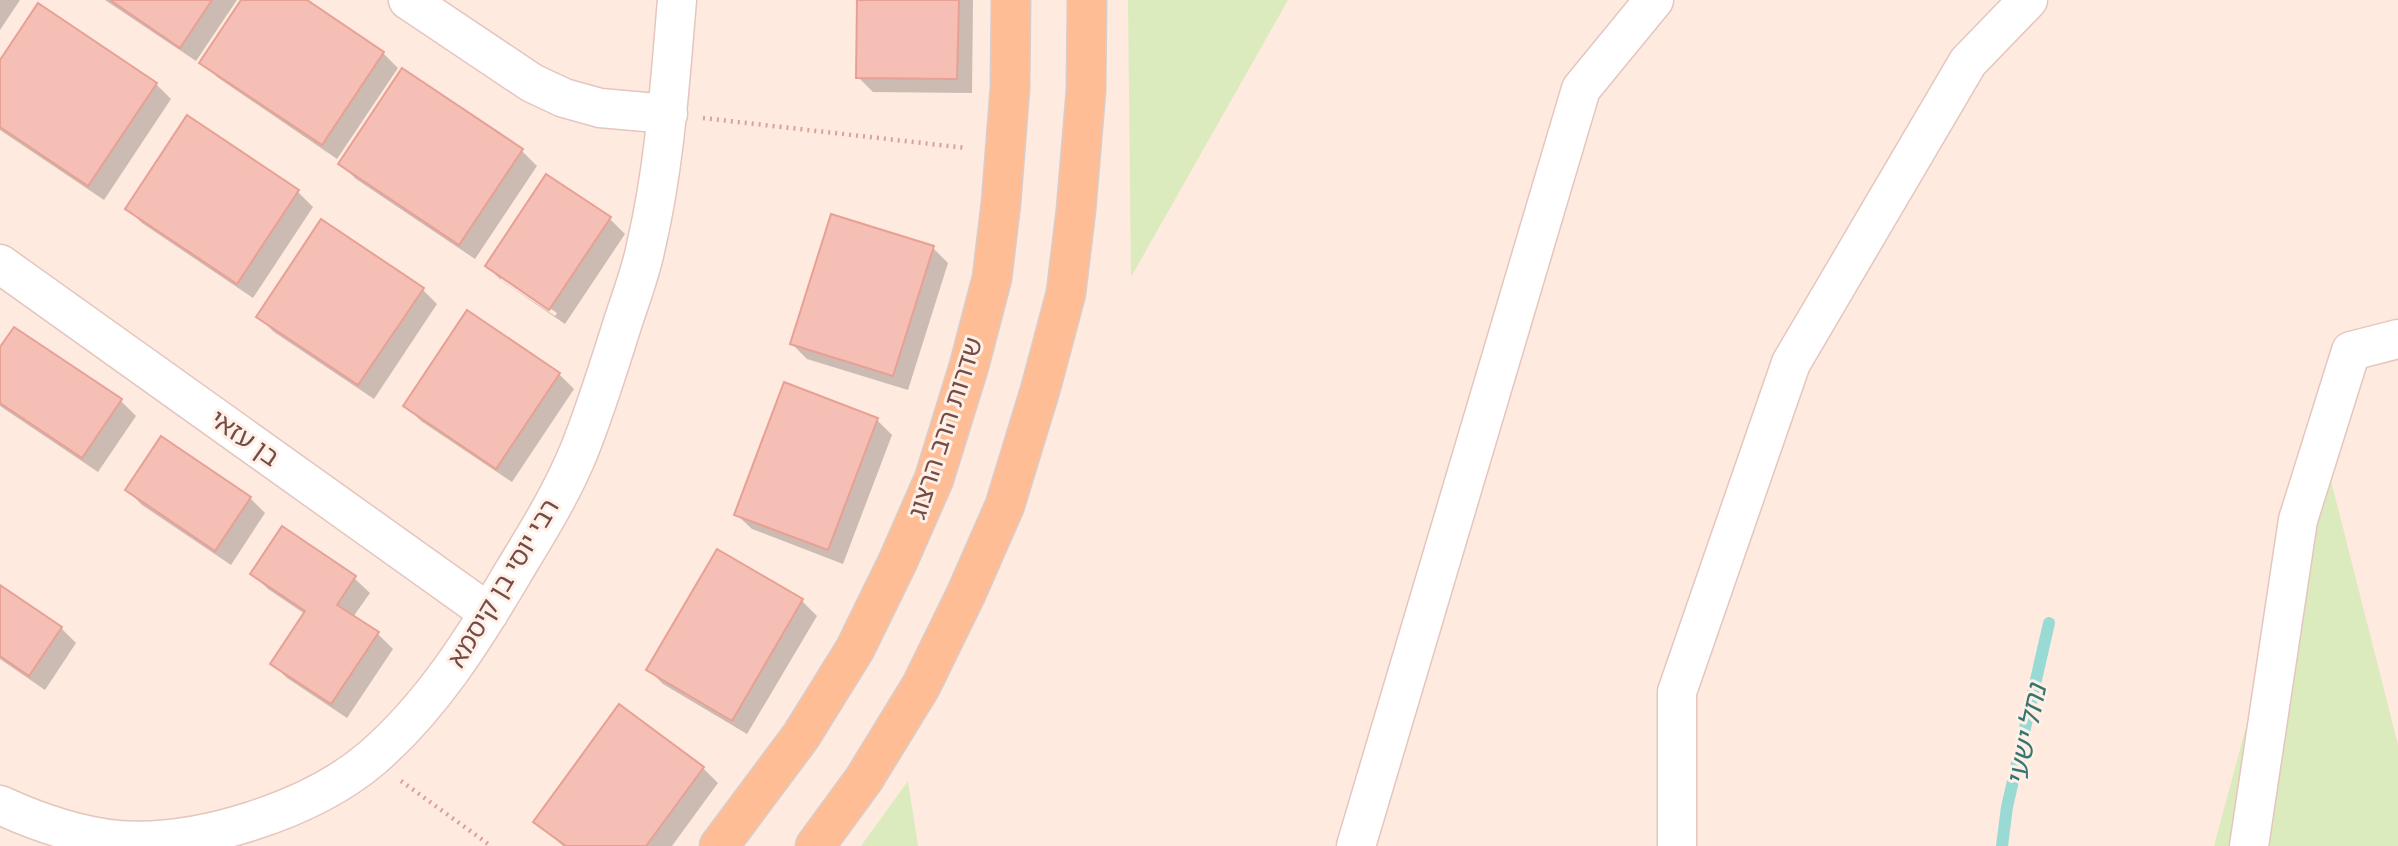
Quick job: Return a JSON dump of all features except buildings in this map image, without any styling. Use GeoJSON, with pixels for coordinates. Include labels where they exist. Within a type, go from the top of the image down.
{"type":"FeatureCollection","features":[{"type":"Feature","properties":{"kind":"main road","name":"שדרות הרב הרצוג"},"geometry":{"type":"LineString","coordinates":[[719,846],[801,736],[855,649],[934,479],[969,366],[992,278],[1010,88],[1011,0]]}},
{"type":"Feature","properties":{"kind":"main road"},"geometry":{"type":"LineString","coordinates":[[815,846],[864,779],[921,686],[967,594],[1005,506],[1066,293],[1086,91],[1087,0]]}},
{"type":"Feature","properties":{"kind":"street"},"geometry":{"type":"LineString","coordinates":[[408,0],[532,83],[565,98],[600,108],[668,114]]}},
{"type":"Feature","properties":{"kind":"street","name":"רבי יוסי בן קיסמא"},"geometry":{"type":"LineString","coordinates":[[0,805],[63,830],[119,840],[219,831],[279,812],[330,787],[371,759],[416,715],[468,648],[533,539],[577,455],[598,400],[646,247],[668,114],[677,0]]}},
{"type":"Feature","properties":{"kind":"street"},"geometry":{"type":"LineString","coordinates":[[1356,846],[1581,89],[1654,0]]}},
{"type":"Feature","properties":{"kind":"street"},"geometry":{"type":"LineString","coordinates":[[1677,846],[1677,692],[1791,363],[1968,62],[2028,0]]}},
{"type":"Feature","properties":{"kind":"street","name":"בן עזאי"},"geometry":{"type":"LineString","coordinates":[[0,264],[489,613]]}},
{"type":"Feature","properties":{"kind":"street"},"geometry":{"type":"LineString","coordinates":[[2249,846],[2298,520],[2351,351],[2398,339]]}},
{"type":"Feature","properties":{"kind":"path"},"geometry":{"type":"LineString","coordinates":[[668,114],[1005,153]]}},
{"type":"Feature","properties":{"kind":"path"},"geometry":{"type":"LineString","coordinates":[[371,759],[491,846]]}},
{"type":"Feature","properties":{"kind":"green space"},"geometry":{"type":"Polygon","coordinates":[[[1128,0],[1288,0],[1131,277],[1128,0]]]}},
{"type":"Feature","properties":{"kind":"green space"},"geometry":{"type":"Polygon","coordinates":[[[2322,445],[2398,745],[2398,846],[2214,846],[2322,445]]]}},
{"type":"Feature","properties":{"kind":"green space"},"geometry":{"type":"Polygon","coordinates":[[[908,781],[918,846],[861,846],[908,781]]]}},
{"type":"Feature","properties":{"kind":"waterway","name":"נחל ישעי"},"geometry":{"type":"LineString","coordinates":[[2002,846],[2007,807],[2049,623]]}}]}
